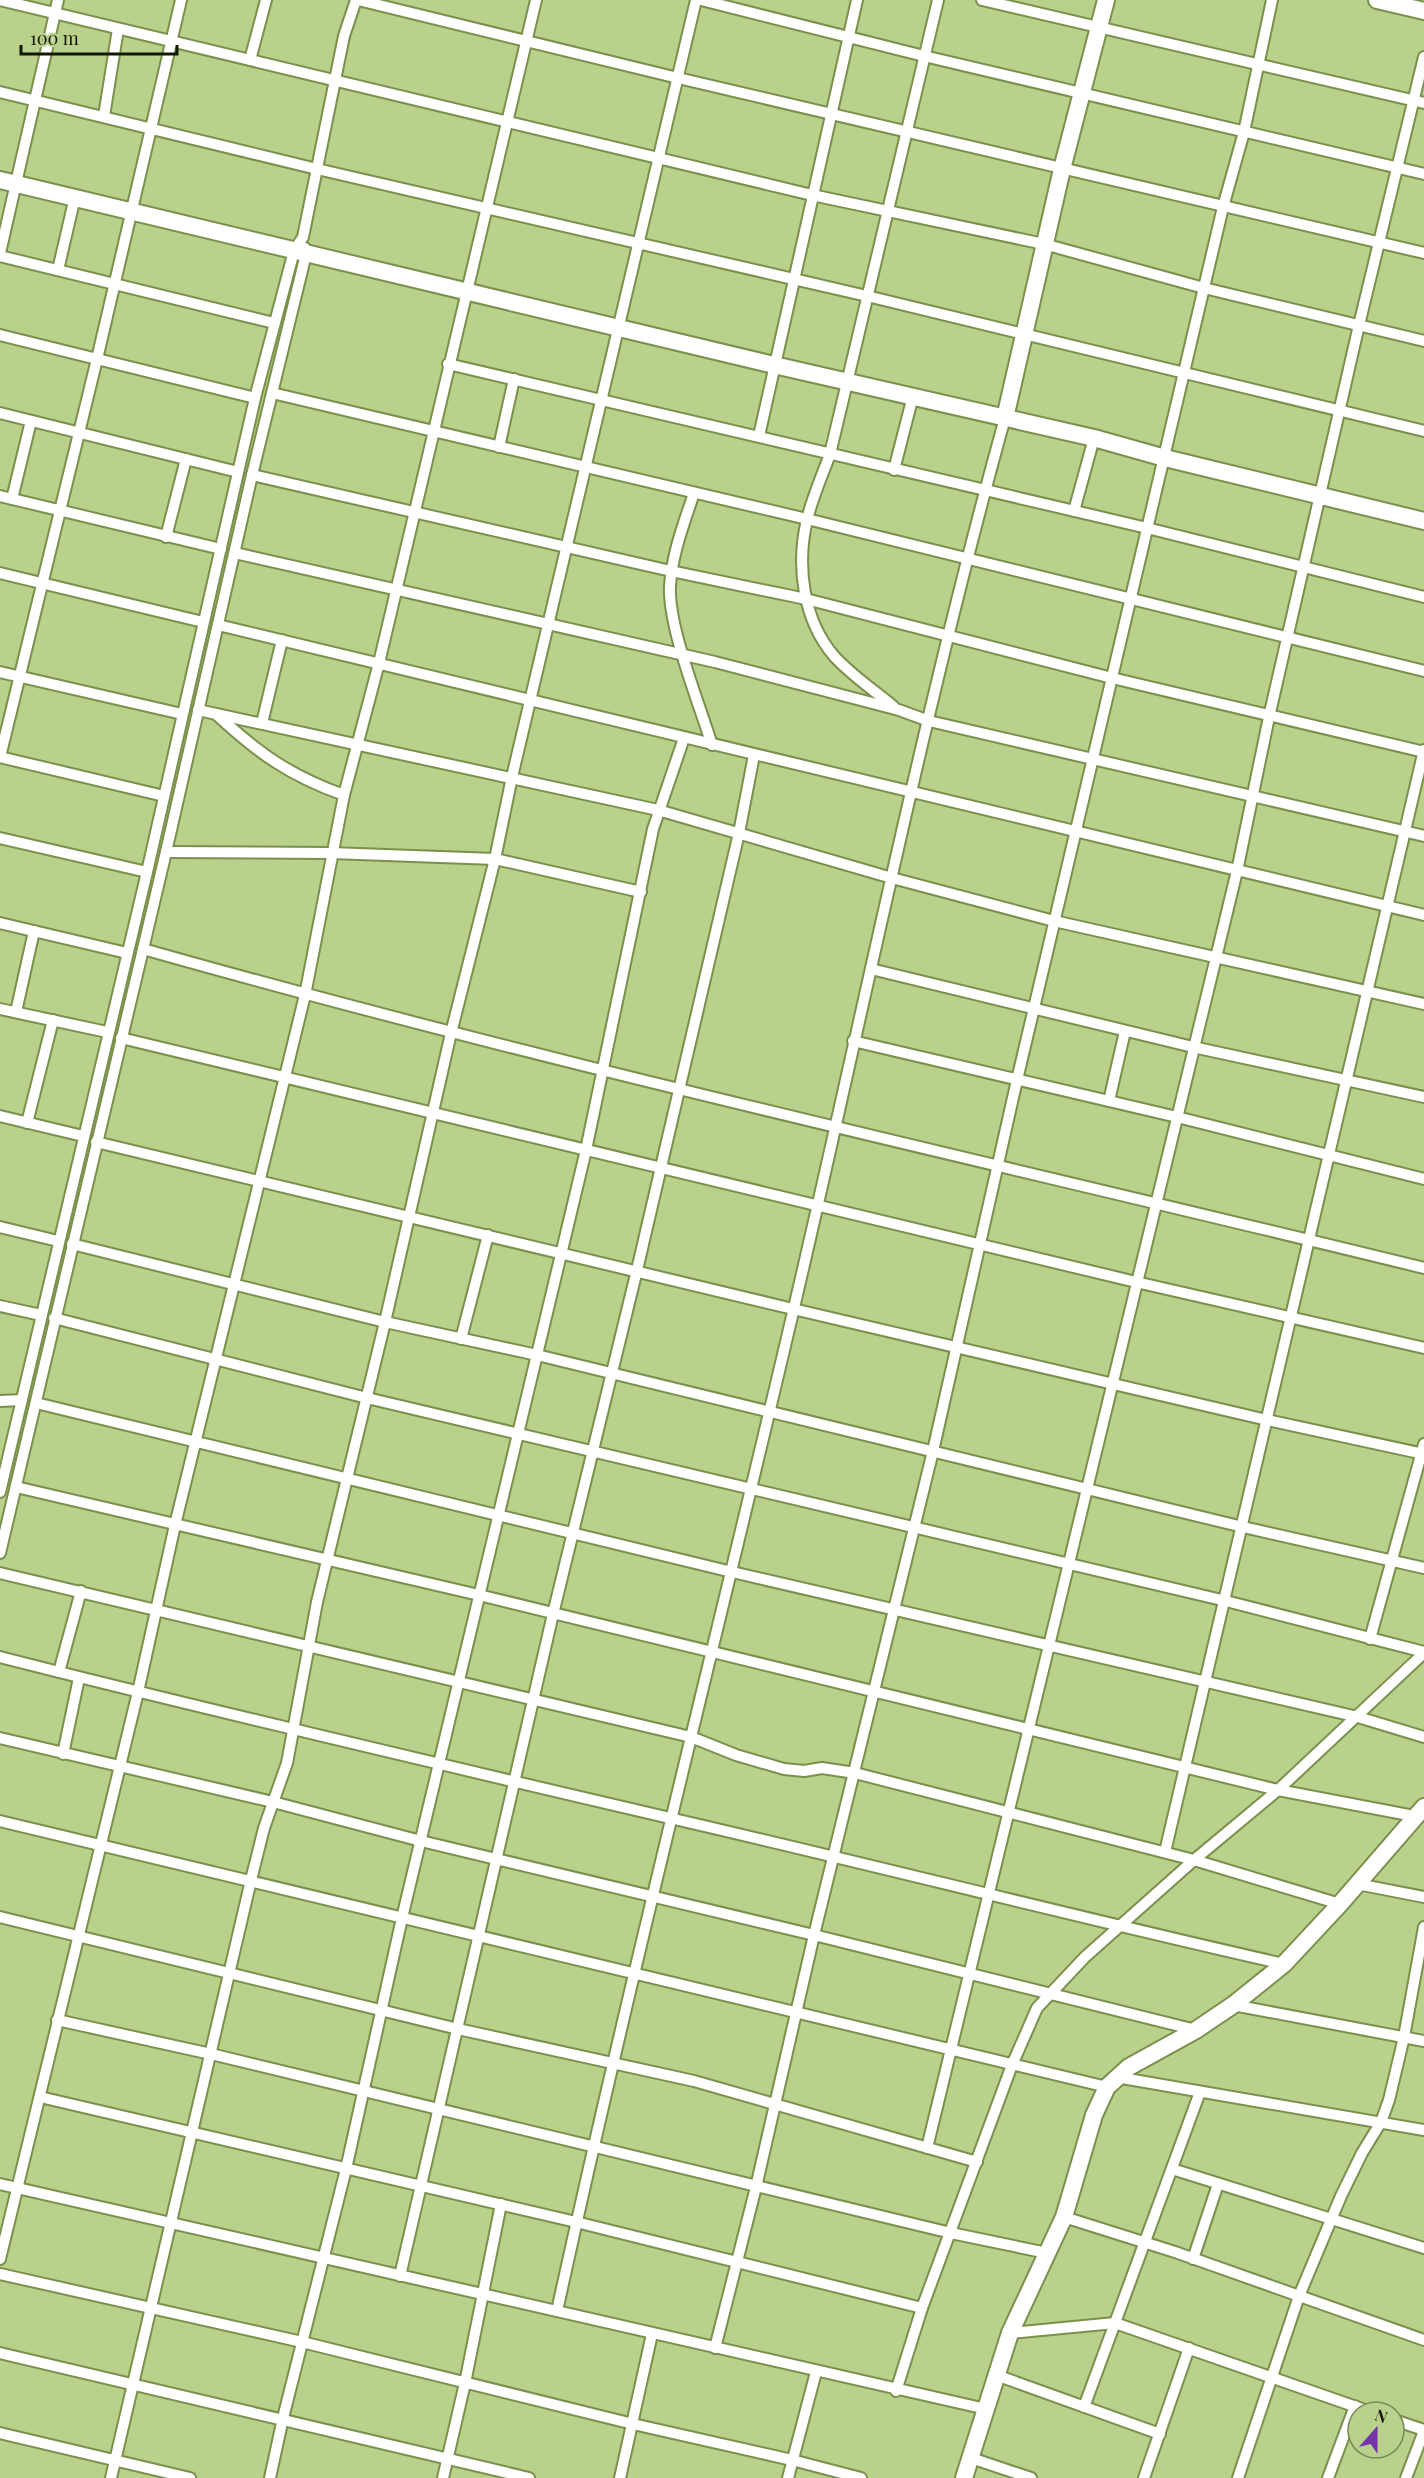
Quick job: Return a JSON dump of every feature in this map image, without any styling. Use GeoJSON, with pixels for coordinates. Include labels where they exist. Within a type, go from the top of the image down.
{"type":"FeatureCollection","features":[{"type":"Feature","properties":{"kind":"street"},"geometry":{"type":"LineString","coordinates":[[0,0],[812,195],[1044,244],[1204,288],[1424,340]]}},
{"type":"Feature","properties":{"kind":"street"},"geometry":{"type":"LineString","coordinates":[[58,0],[0,255],[274,323]]}},
{"type":"Feature","properties":{"kind":"street"},"geometry":{"type":"LineString","coordinates":[[164,796],[0,757],[80,432],[181,0]]}},
{"type":"Feature","properties":{"kind":"street"},"geometry":{"type":"LineString","coordinates":[[250,60],[266,0]]}},
{"type":"Feature","properties":{"kind":"street"},"geometry":{"type":"LineString","coordinates":[[0,1553],[272,393],[344,36],[357,0],[678,78],[1424,253]]}},
{"type":"Feature","properties":{"kind":"street"},"geometry":{"type":"LineString","coordinates":[[0,2259],[102,1844],[195,1442],[305,995],[344,795],[379,663],[536,0]]}},
{"type":"Feature","properties":{"kind":"street"},"geometry":{"type":"LineString","coordinates":[[111,2478],[251,1880],[273,1802],[284,1773],[327,1559],[410,1217],[451,1033],[495,859],[530,700],[696,0]]}},
{"type":"Feature","properties":{"kind":"street"},"geometry":{"type":"LineString","coordinates":[[701,0],[924,56],[1424,174]]}},
{"type":"Feature","properties":{"kind":"street"},"geometry":{"type":"LineString","coordinates":[[759,436],[857,0]]}},
{"type":"Feature","properties":{"kind":"street"},"geometry":{"type":"LineString","coordinates":[[899,710],[835,657],[816,627],[807,599],[802,565],[807,519],[830,454],[938,0]]}},
{"type":"Feature","properties":{"kind":"street"},"geometry":{"type":"LineString","coordinates":[[982,0],[1418,101]]}},
{"type":"Feature","properties":{"kind":"street"},"geometry":{"type":"LineString","coordinates":[[557,2311],[634,1974],[794,1309],[853,1041],[929,721],[985,490],[1005,418],[1062,169],[1106,0]]}},
{"type":"Feature","properties":{"kind":"street"},"geometry":{"type":"LineString","coordinates":[[715,2348],[756,2187],[814,1935],[933,1451],[1054,921],[1223,207],[1244,132],[1272,0]]}},
{"type":"Feature","properties":{"kind":"street"},"geometry":{"type":"LineString","coordinates":[[1377,0],[1424,11]]}},
{"type":"Feature","properties":{"kind":"street"},"geometry":{"type":"LineString","coordinates":[[104,116],[118,29]]}},
{"type":"Feature","properties":{"kind":"street"},"geometry":{"type":"LineString","coordinates":[[927,2148],[1010,1814],[1214,956],[1237,871],[1251,796],[1359,325],[1398,168],[1418,101],[1424,57]]}},
{"type":"Feature","properties":{"kind":"street"},"geometry":{"type":"LineString","coordinates":[[0,92],[317,169],[867,296],[1023,336],[1424,431]]}},
{"type":"Feature","properties":{"kind":"street"},"geometry":{"type":"LineString","coordinates":[[0,180],[301,247],[466,291],[774,365],[1094,438],[1165,458],[1424,521]]}},
{"type":"Feature","properties":{"kind":"street"},"geometry":{"type":"LineString","coordinates":[[58,270],[75,197]]}},
{"type":"Feature","properties":{"kind":"street"},"geometry":{"type":"LineString","coordinates":[[0,1492],[107,1032],[147,872],[255,398],[274,323],[301,247]]}},
{"type":"Feature","properties":{"kind":"street"},"geometry":{"type":"LineString","coordinates":[[0,335],[255,398]]}},
{"type":"Feature","properties":{"kind":"street"},"geometry":{"type":"LineString","coordinates":[[448,364],[1147,528],[1424,597]]}},
{"type":"Feature","properties":{"kind":"street"},"geometry":{"type":"LineString","coordinates":[[499,447],[514,379]]}},
{"type":"Feature","properties":{"kind":"street"},"geometry":{"type":"LineString","coordinates":[[272,393],[807,519],[1424,671]]}},
{"type":"Feature","properties":{"kind":"street"},"geometry":{"type":"LineString","coordinates":[[894,470],[913,396]]}},
{"type":"Feature","properties":{"kind":"street"},"geometry":{"type":"LineString","coordinates":[[0,413],[238,472]]}},
{"type":"Feature","properties":{"kind":"street"},"geometry":{"type":"LineString","coordinates":[[12,499],[31,421]]}},
{"type":"Feature","properties":{"kind":"street"},"geometry":{"type":"LineString","coordinates":[[1074,511],[1094,438]]}},
{"type":"Feature","properties":{"kind":"street"},"geometry":{"type":"LineString","coordinates":[[166,537],[186,459]]}},
{"type":"Feature","properties":{"kind":"street"},"geometry":{"type":"LineString","coordinates":[[252,475],[671,571],[807,599],[1269,717],[1424,751],[1226,1601],[1165,1852]]}},
{"type":"Feature","properties":{"kind":"street"},"geometry":{"type":"LineString","coordinates":[[694,493],[671,571],[671,604],[712,745]]}},
{"type":"Feature","properties":{"kind":"street"},"geometry":{"type":"LineString","coordinates":[[0,496],[221,549]]}},
{"type":"Feature","properties":{"kind":"street"},"geometry":{"type":"LineString","coordinates":[[235,553],[684,655],[899,710],[929,721],[1424,836]]}},
{"type":"Feature","properties":{"kind":"street"},"geometry":{"type":"LineString","coordinates":[[0,573],[203,622]]}},
{"type":"Feature","properties":{"kind":"street"},"geometry":{"type":"LineString","coordinates":[[218,625],[1424,915]]}},
{"type":"Feature","properties":{"kind":"street"},"geometry":{"type":"LineString","coordinates":[[262,723],[282,640]]}},
{"type":"Feature","properties":{"kind":"street"},"geometry":{"type":"LineString","coordinates":[[0,672],[182,714]]}},
{"type":"Feature","properties":{"kind":"street"},"geometry":{"type":"LineString","coordinates":[[198,710],[658,810],[892,878],[1054,921],[1424,1005]]}},
{"type":"Feature","properties":{"kind":"street"},"geometry":{"type":"LineString","coordinates":[[216,714],[247,742],[286,771],[310,783],[344,795]]}},
{"type":"Feature","properties":{"kind":"street"},"geometry":{"type":"LineString","coordinates":[[270,2478],[346,2169],[402,1918],[586,1150],[658,810],[684,738]]}},
{"type":"Feature","properties":{"kind":"street"},"geometry":{"type":"LineString","coordinates":[[400,2276],[552,1614],[637,1270],[739,833],[754,754]]}},
{"type":"Feature","properties":{"kind":"street"},"geometry":{"type":"LineString","coordinates":[[0,838],[147,872]]}},
{"type":"Feature","properties":{"kind":"street"},"geometry":{"type":"LineString","coordinates":[[166,852],[331,853],[495,859],[641,892]]}},
{"type":"Feature","properties":{"kind":"street"},"geometry":{"type":"LineString","coordinates":[[0,923],[127,953]]}},
{"type":"Feature","properties":{"kind":"street"},"geometry":{"type":"LineString","coordinates":[[16,1012],[34,931]]}},
{"type":"Feature","properties":{"kind":"street"},"geometry":{"type":"LineString","coordinates":[[143,949],[305,995],[604,1072],[1424,1268]]}},
{"type":"Feature","properties":{"kind":"street"},"geometry":{"type":"LineString","coordinates":[[871,969],[1193,1047],[1347,1078],[1424,1097]]}},
{"type":"Feature","properties":{"kind":"street"},"geometry":{"type":"LineString","coordinates":[[0,1009],[107,1032]]}},
{"type":"Feature","properties":{"kind":"street"},"geometry":{"type":"LineString","coordinates":[[27,1123],[53,1020]]}},
{"type":"Feature","properties":{"kind":"street"},"geometry":{"type":"LineString","coordinates":[[1109,1101],[1125,1031]]}},
{"type":"Feature","properties":{"kind":"street"},"geometry":{"type":"LineString","coordinates":[[121,1038],[1136,1282],[1424,1348]]}},
{"type":"Feature","properties":{"kind":"street"},"geometry":{"type":"LineString","coordinates":[[853,1041],[1177,1117],[1424,1179]]}},
{"type":"Feature","properties":{"kind":"street"},"geometry":{"type":"LineString","coordinates":[[0,1116],[83,1136]]}},
{"type":"Feature","properties":{"kind":"street"},"geometry":{"type":"LineString","coordinates":[[96,1142],[1267,1420],[1423,1450],[1370,1639]]}},
{"type":"Feature","properties":{"kind":"street"},"geometry":{"type":"LineString","coordinates":[[0,1227],[58,1241]]}},
{"type":"Feature","properties":{"kind":"street"},"geometry":{"type":"LineString","coordinates":[[462,1339],[488,1235]]}},
{"type":"Feature","properties":{"kind":"street"},"geometry":{"type":"LineString","coordinates":[[72,1244],[385,1322],[537,1355],[1243,1527],[1424,1568]]}},
{"type":"Feature","properties":{"kind":"street"},"geometry":{"type":"LineString","coordinates":[[0,1306],[41,1315]]}},
{"type":"Feature","properties":{"kind":"street"},"geometry":{"type":"LineString","coordinates":[[54,1318],[215,1361],[592,1453],[1226,1601],[1424,1653]]}},
{"type":"Feature","properties":{"kind":"street"},"geometry":{"type":"LineString","coordinates":[[0,1401],[22,1400]]}},
{"type":"Feature","properties":{"kind":"street"},"geometry":{"type":"LineString","coordinates":[[36,1402],[732,1572],[1358,1717],[1424,1737]]}},
{"type":"Feature","properties":{"kind":"street"},"geometry":{"type":"LineString","coordinates":[[16,1487],[479,1595],[1278,1790],[1419,1811]]}},
{"type":"Feature","properties":{"kind":"street"},"geometry":{"type":"LineString","coordinates":[[0,1573],[156,1608],[692,1737],[736,1755],[784,1769],[804,1771],[822,1768],[855,1773],[1165,1852],[1340,1904]]}},
{"type":"Feature","properties":{"kind":"street"},"geometry":{"type":"LineString","coordinates":[[59,1672],[81,1591]]}},
{"type":"Feature","properties":{"kind":"street"},"geometry":{"type":"LineString","coordinates":[[896,2391],[922,2308],[1012,2065],[1037,2008],[1084,1957],[1278,1790],[1424,1653]]}},
{"type":"Feature","properties":{"kind":"street"},"geometry":{"type":"LineString","coordinates":[[0,1657],[514,1783],[673,1818],[1119,1927],[1284,1964]]}},
{"type":"Feature","properties":{"kind":"street"},"geometry":{"type":"LineString","coordinates":[[63,1754],[79,1678]]}},
{"type":"Feature","properties":{"kind":"street"},"geometry":{"type":"LineString","coordinates":[[0,1738],[273,1802],[1196,2030]]}},
{"type":"Feature","properties":{"kind":"street"},"geometry":{"type":"LineString","coordinates":[[964,2478],[1010,2333],[1064,2217],[1094,2115],[1111,2082],[1129,2067],[1196,2030],[1233,2005],[1284,1964],[1340,1904],[1419,1811]]}},
{"type":"Feature","properties":{"kind":"street"},"geometry":{"type":"LineString","coordinates":[[0,1821],[634,1974],[953,2048],[1012,2065],[1111,2082],[1200,2092],[1424,2130]]}},
{"type":"Feature","properties":{"kind":"street"},"geometry":{"type":"LineString","coordinates":[[1357,1884],[1424,1897]]}},
{"type":"Feature","properties":{"kind":"street"},"geometry":{"type":"LineString","coordinates":[[0,1917],[458,2029],[613,2065],[694,2081],[977,2162]]}},
{"type":"Feature","properties":{"kind":"street"},"geometry":{"type":"LineString","coordinates":[[1238,2478],[1299,2296],[1362,2153],[1381,2122],[1404,2037],[1424,1926]]}},
{"type":"Feature","properties":{"kind":"street"},"geometry":{"type":"LineString","coordinates":[[1233,2005],[1424,2041]]}},
{"type":"Feature","properties":{"kind":"street"},"geometry":{"type":"LineString","coordinates":[[57,2020],[212,2054],[951,2233],[1047,2253]]}},
{"type":"Feature","properties":{"kind":"street"},"geometry":{"type":"LineString","coordinates":[[1084,2407],[1200,2092]]}},
{"type":"Feature","properties":{"kind":"street"},"geometry":{"type":"LineString","coordinates":[[40,2097],[576,2222],[922,2308]]}},
{"type":"Feature","properties":{"kind":"street"},"geometry":{"type":"LineString","coordinates":[[1172,2169],[1424,2248]]}},
{"type":"Feature","properties":{"kind":"street"},"geometry":{"type":"LineString","coordinates":[[0,2184],[896,2391],[986,2409]]}},
{"type":"Feature","properties":{"kind":"street"},"geometry":{"type":"LineString","coordinates":[[1192,2259],[1218,2184]]}},
{"type":"Feature","properties":{"kind":"street"},"geometry":{"type":"LineString","coordinates":[[442,2478],[465,2383],[501,2205]]}},
{"type":"Feature","properties":{"kind":"street"},"geometry":{"type":"LineString","coordinates":[[1064,2217],[1144,2242],[1424,2340]]}},
{"type":"Feature","properties":{"kind":"street"},"geometry":{"type":"LineString","coordinates":[[0,2274],[302,2342],[861,2478]]}},
{"type":"Feature","properties":{"kind":"street"},"geometry":{"type":"LineString","coordinates":[[1010,2333],[1115,2323],[1346,2403]]}},
{"type":"Feature","properties":{"kind":"street"},"geometry":{"type":"LineString","coordinates":[[620,2478],[652,2334]]}},
{"type":"Feature","properties":{"kind":"street"},"geometry":{"type":"LineString","coordinates":[[1144,2478],[1189,2348]]}},
{"type":"Feature","properties":{"kind":"street"},"geometry":{"type":"LineString","coordinates":[[0,2353],[283,2418],[529,2478]]}},
{"type":"Feature","properties":{"kind":"street"},"geometry":{"type":"LineString","coordinates":[[788,2478],[816,2372]]}},
{"type":"Feature","properties":{"kind":"street"},"geometry":{"type":"LineString","coordinates":[[996,2375],[1160,2434]]}},
{"type":"Feature","properties":{"kind":"street"},"geometry":{"type":"LineString","coordinates":[[1406,2424],[1424,2431],[1406,2478]]}},
{"type":"Feature","properties":{"kind":"street"},"geometry":{"type":"LineString","coordinates":[[1328,2478],[1346,2430]]}},
{"type":"Feature","properties":{"kind":"street"},"geometry":{"type":"LineString","coordinates":[[0,2433],[190,2478]]}},
{"type":"Feature","properties":{"kind":"street"},"geometry":{"type":"LineString","coordinates":[[971,2458],[1031,2478]]}}]}
